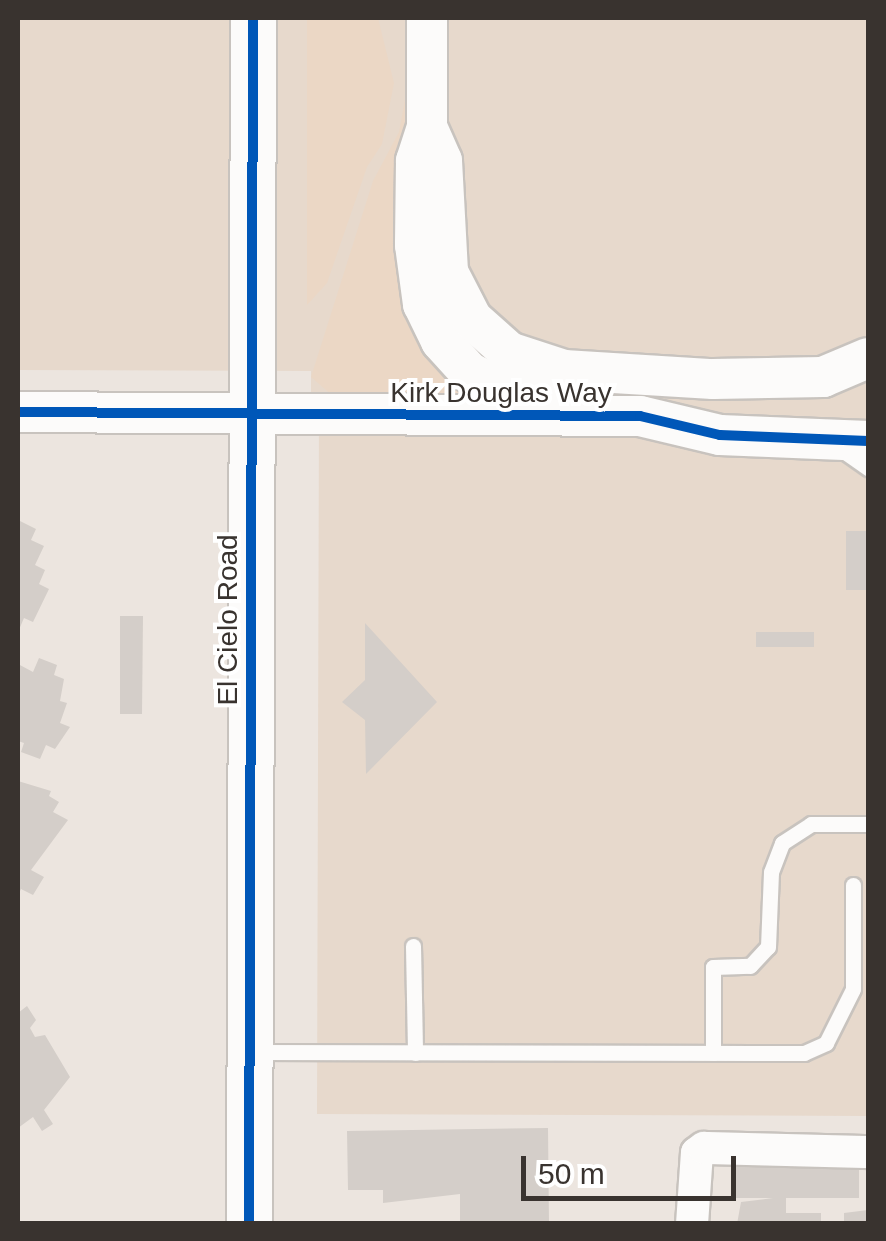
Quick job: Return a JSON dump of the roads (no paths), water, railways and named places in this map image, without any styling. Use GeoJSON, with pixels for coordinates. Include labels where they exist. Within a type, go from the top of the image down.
{"type":"FeatureCollection","features":[{"type":"Feature","properties":{"kind":"main road","name":"El Cielo Road"},"geometry":{"type":"LineString","coordinates":[[249,1224],[252,18]]}},
{"type":"Feature","properties":{"kind":"street"},"geometry":{"type":"LineString","coordinates":[[426,18],[427,127],[416,161],[416,266],[423,304],[441,341],[469,372],[512,394],[613,404],[640,416]]}},
{"type":"Feature","properties":{"kind":"street"},"geometry":{"type":"LineString","coordinates":[[427,127],[442,161],[448,272],[472,319],[509,352],[564,370],[712,379],[823,377],[868,358]]}},
{"type":"Feature","properties":{"kind":"street","name":"Kirk Douglas Way"},"geometry":{"type":"LineString","coordinates":[[18,412],[640,416],[720,436],[822,436],[868,441]]}},
{"type":"Feature","properties":{"kind":"street"},"geometry":{"type":"LineString","coordinates":[[692,1224],[697,1153],[704,1148],[868,1152]]}},
{"type":"Feature","properties":{"kind":"lane"},"geometry":{"type":"LineString","coordinates":[[822,436],[868,468]]}},
{"type":"Feature","properties":{"kind":"lane"},"geometry":{"type":"LineString","coordinates":[[712,1053],[713,967],[750,966],[768,947],[771,872],[782,843],[811,824],[868,824]]}},
{"type":"Feature","properties":{"kind":"lane"},"geometry":{"type":"LineString","coordinates":[[249,1052],[804,1053],[826,1044],[853,989],[853,885]]}},
{"type":"Feature","properties":{"kind":"lane"},"geometry":{"type":"LineString","coordinates":[[413,946],[415,1052]]}}]}
